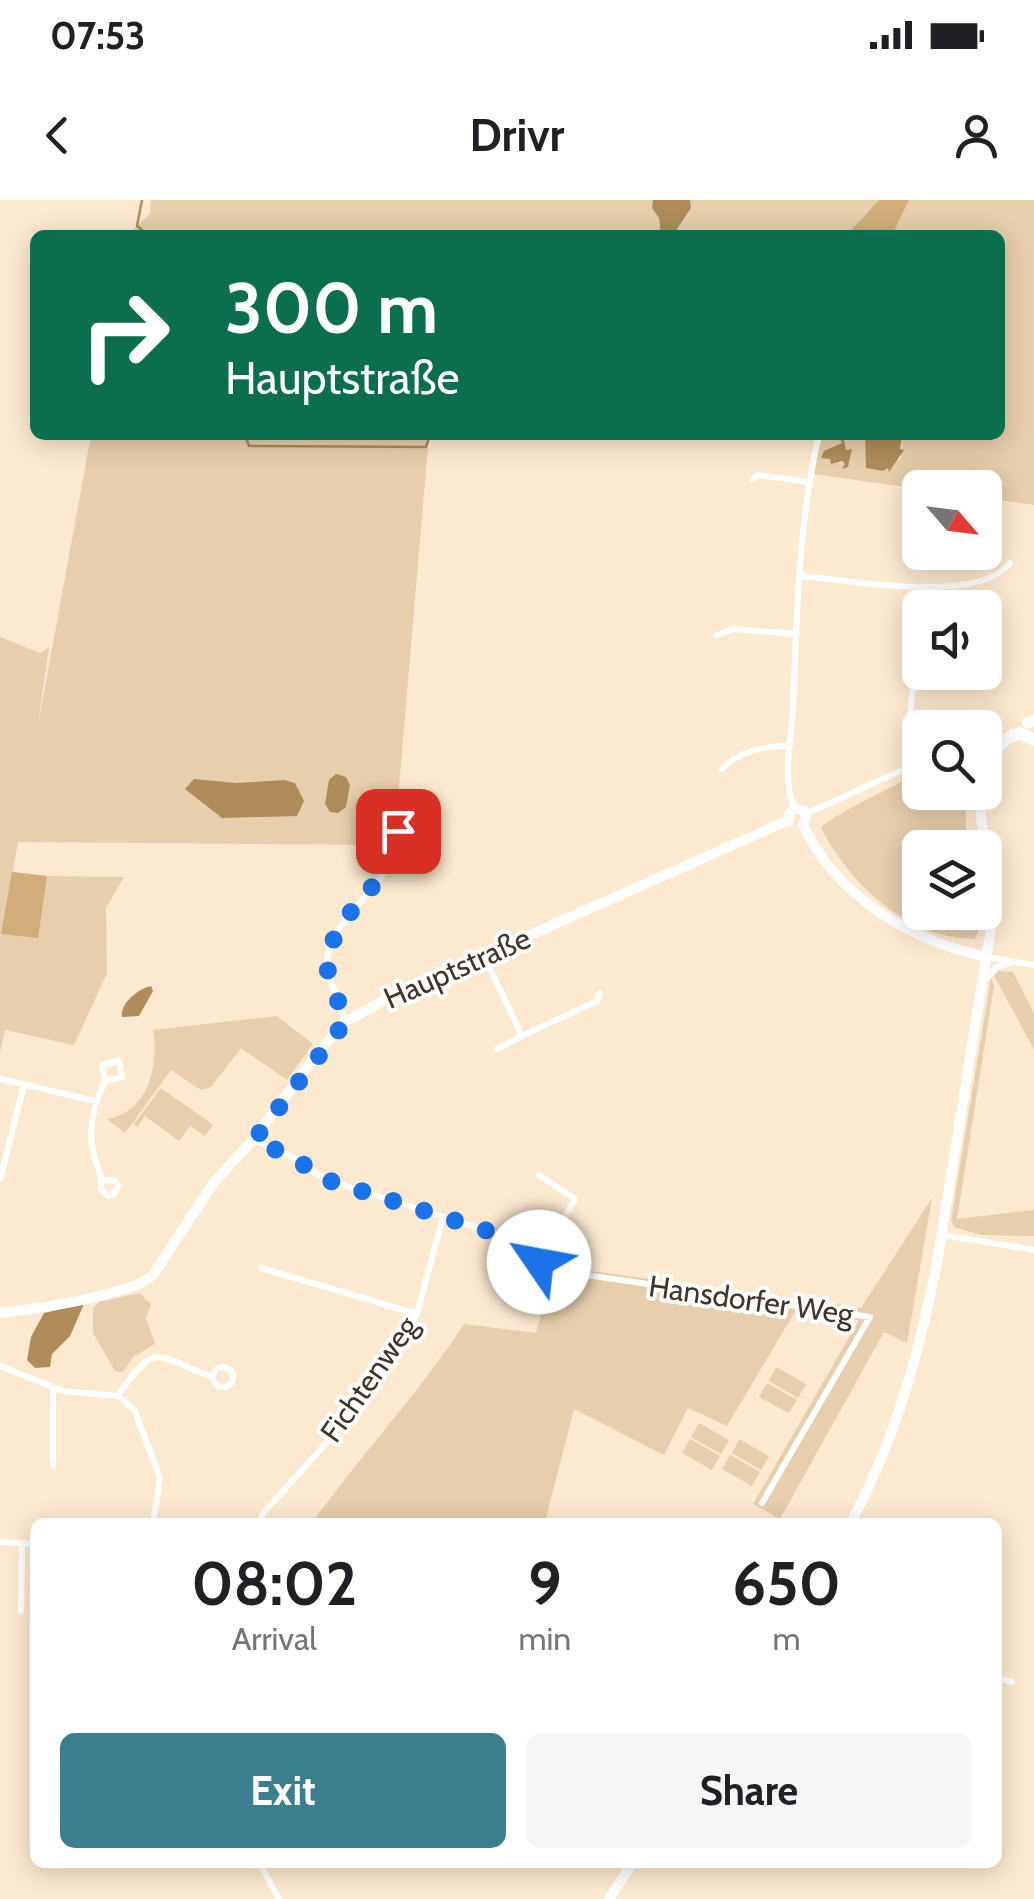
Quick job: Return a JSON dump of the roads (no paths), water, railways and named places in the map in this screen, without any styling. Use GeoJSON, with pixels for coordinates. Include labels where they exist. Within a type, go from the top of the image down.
{"type":"FeatureCollection","features":[{"type":"Feature","properties":{"kind":"highway"},"geometry":{"type":"LineString","coordinates":[[1006,739],[1020,734],[1034,739],[1031,721]]}},
{"type":"Feature","properties":{"kind":"street"},"geometry":{"type":"LineString","coordinates":[[794,808],[788,782],[796,634],[808,482],[818,440]]}},
{"type":"Feature","properties":{"kind":"street"},"geometry":{"type":"LineString","coordinates":[[752,480],[758,475],[808,482]]}},
{"type":"Feature","properties":{"kind":"street"},"geometry":{"type":"LineString","coordinates":[[801,576],[961,586],[1004,571],[1010,563]]}},
{"type":"Feature","properties":{"kind":"street"},"geometry":{"type":"LineString","coordinates":[[717,635],[733,629],[796,634]]}},
{"type":"Feature","properties":{"kind":"street"},"geometry":{"type":"LineString","coordinates":[[1002,745],[1031,721]]}},
{"type":"Feature","properties":{"kind":"street"},"geometry":{"type":"LineString","coordinates":[[722,768],[751,751],[790,744]]}},
{"type":"Feature","properties":{"kind":"street"},"geometry":{"type":"LineString","coordinates":[[902,770],[804,819],[794,825],[789,820],[788,814],[800,808],[804,819],[814,845],[838,876],[882,914],[926,938],[987,957],[1034,966]]}},
{"type":"Feature","properties":{"kind":"street"},"geometry":{"type":"LineString","coordinates":[[345,1022],[327,957],[336,932],[394,861],[400,804]]}},
{"type":"Feature","properties":{"kind":"street"},"geometry":{"type":"LineString","coordinates":[[853,1518],[899,1410],[928,1310],[942,1235],[995,891],[980,810]]}},
{"type":"Feature","properties":{"kind":"street","name":"Hauptstraße"},"geometry":{"type":"LineString","coordinates":[[0,1313],[121,1291],[144,1283],[162,1264],[214,1182],[254,1140],[345,1022],[369,1007],[789,820]]}},
{"type":"Feature","properties":{"kind":"street"},"geometry":{"type":"LineString","coordinates":[[484,956],[522,1036]]}},
{"type":"Feature","properties":{"kind":"street"},"geometry":{"type":"LineString","coordinates":[[984,980],[992,970],[1014,962]]}},
{"type":"Feature","properties":{"kind":"street"},"geometry":{"type":"LineString","coordinates":[[497,1048],[597,1001],[600,992]]}},
{"type":"Feature","properties":{"kind":"street"},"geometry":{"type":"LineString","coordinates":[[0,1078],[95,1101]]}},
{"type":"Feature","properties":{"kind":"street"},"geometry":{"type":"LineString","coordinates":[[103,1180],[91,1137],[95,1101],[106,1081]]}},
{"type":"Feature","properties":{"kind":"street"},"geometry":{"type":"LineString","coordinates":[[0,1180],[24,1085]]}},
{"type":"Feature","properties":{"kind":"street","name":"Hansdorfer Weg"},"geometry":{"type":"LineString","coordinates":[[254,1140],[294,1158],[324,1179],[491,1232],[553,1270],[870,1317],[762,1503]]}},
{"type":"Feature","properties":{"kind":"street"},"geometry":{"type":"LineString","coordinates":[[539,1175],[575,1199],[539,1262]]}},
{"type":"Feature","properties":{"kind":"street","name":"Fichtenweg"},"geometry":{"type":"LineString","coordinates":[[261,1518],[322,1448],[398,1348],[417,1314],[444,1217]]}},
{"type":"Feature","properties":{"kind":"street"},"geometry":{"type":"LineString","coordinates":[[942,1235],[1034,1250]]}},
{"type":"Feature","properties":{"kind":"street"},"geometry":{"type":"LineString","coordinates":[[260,1268],[417,1314]]}},
{"type":"Feature","properties":{"kind":"street"},"geometry":{"type":"LineString","coordinates":[[118,1396],[141,1364],[155,1357],[168,1357],[213,1377]]}},
{"type":"Feature","properties":{"kind":"street"},"geometry":{"type":"LineString","coordinates":[[0,1366],[53,1388],[118,1396],[134,1409],[160,1478],[153,1518]]}},
{"type":"Feature","properties":{"kind":"street"},"geometry":{"type":"LineString","coordinates":[[53,1388],[53,1466]]}},
{"type":"Feature","properties":{"kind":"street"},"geometry":{"type":"LineString","coordinates":[[0,1542],[30,1544]]}},
{"type":"Feature","properties":{"kind":"street"},"geometry":{"type":"LineString","coordinates":[[22,1544],[22,1611]]}},
{"type":"Feature","properties":{"kind":"street"},"geometry":{"type":"LineString","coordinates":[[1002,1679],[1012,1682]]}},
{"type":"Feature","properties":{"kind":"street"},"geometry":{"type":"LineString","coordinates":[[262,1868],[280,1899]]}},
{"type":"Feature","properties":{"kind":"street"},"geometry":{"type":"LineString","coordinates":[[610,1899],[629,1868]]}},
{"type":"Feature","properties":{"kind":"waterway"},"geometry":{"type":"LineString","coordinates":[[142,200],[137,226],[142,230]]}},
{"type":"Feature","properties":{"kind":"waterway"},"geometry":{"type":"LineString","coordinates":[[247,440],[249,446],[426,447],[428,440]]}}]}
